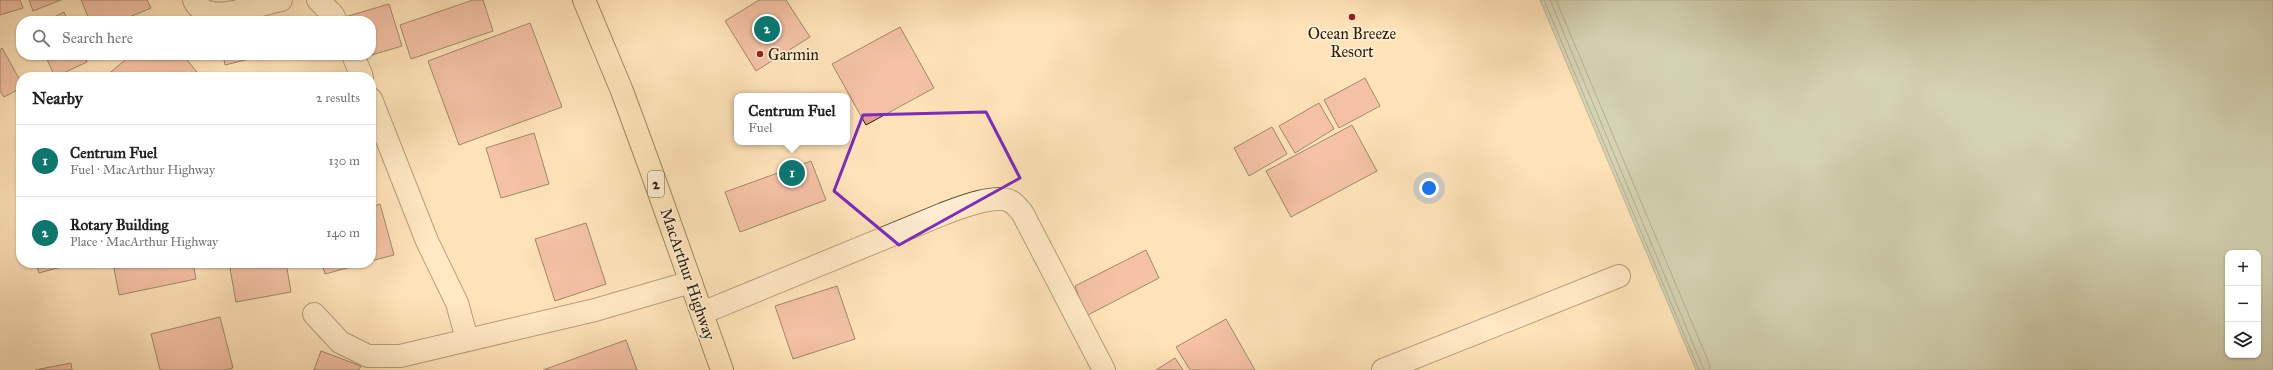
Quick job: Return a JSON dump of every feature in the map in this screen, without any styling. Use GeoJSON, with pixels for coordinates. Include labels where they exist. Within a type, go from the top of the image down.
{"type":"FeatureCollection","features":[{"type":"Feature","properties":{"kind":"highway","name":"MacArthur Highway"},"geometry":{"type":"LineString","coordinates":[[584,0],[622,91],[722,370]]}},
{"type":"Feature","properties":{"kind":"street"},"geometry":{"type":"LineString","coordinates":[[194,0],[203,10],[224,14],[281,0]]}},
{"type":"Feature","properties":{"kind":"street"},"geometry":{"type":"LineString","coordinates":[[318,0],[332,16]]}},
{"type":"Feature","properties":{"kind":"street"},"geometry":{"type":"LineString","coordinates":[[355,60],[360,72]]}},
{"type":"Feature","properties":{"kind":"street"},"geometry":{"type":"LineString","coordinates":[[376,112],[427,241],[457,303],[467,340]]}},
{"type":"Feature","properties":{"kind":"street"},"geometry":{"type":"LineString","coordinates":[[702,313],[943,214],[976,203],[1003,200],[1012,203],[1023,214],[1104,370]]}},
{"type":"Feature","properties":{"kind":"street"},"geometry":{"type":"LineString","coordinates":[[1383,370],[1619,276]]}},
{"type":"Feature","properties":{"kind":"street"},"geometry":{"type":"LineString","coordinates":[[314,314],[340,342],[368,356],[400,356],[595,310],[691,282]]}},
{"type":"Feature","properties":{"kind":"highlighted area"},"geometry":{"type":"Polygon","coordinates":[[[986,112],[1020,178],[899,245],[834,191],[863,115],[986,112]]]}},
{"type":"Feature","properties":{"kind":"water"},"geometry":{"type":"Polygon","coordinates":[[[1540,0],[2273,0],[2273,370],[1696,370],[1540,0]]]}},
{"type":"Feature","properties":{"kind":"building"},"geometry":{"type":"Polygon","coordinates":[[[0,0],[20,0],[23,8],[0,15],[0,0]]]}},
{"type":"Feature","properties":{"kind":"building"},"geometry":{"type":"Polygon","coordinates":[[[29,0],[61,0],[33,11],[29,0]]]}},
{"type":"Feature","properties":{"kind":"building"},"geometry":{"type":"Polygon","coordinates":[[[81,0],[147,0],[151,8],[132,16],[88,16],[81,0]]]}},
{"type":"Feature","properties":{"kind":"building"},"geometry":{"type":"Polygon","coordinates":[[[473,0],[483,0],[493,31],[411,59],[400,25],[473,0]]]}},
{"type":"Feature","properties":{"kind":"building"},"geometry":{"type":"Polygon","coordinates":[[[759,0],[786,0],[810,37],[756,71],[725,21],[759,0]]]}},
{"type":"Feature","properties":{"kind":"building"},"geometry":{"type":"Polygon","coordinates":[[[389,4],[402,46],[376,54],[376,16],[348,16],[389,4]]]}},
{"type":"Feature","properties":{"kind":"building"},"geometry":{"type":"Polygon","coordinates":[[[64,12],[66,16],[56,16],[64,12]]]}},
{"type":"Feature","properties":{"kind":"building"},"geometry":{"type":"Polygon","coordinates":[[[530,23],[562,107],[459,145],[428,61],[530,23]]]}},
{"type":"Feature","properties":{"kind":"building"},"geometry":{"type":"Polygon","coordinates":[[[900,27],[934,88],[866,125],[850,96],[850,93],[848,93],[832,64],[900,27]]]}},
{"type":"Feature","properties":{"kind":"building"},"geometry":{"type":"Polygon","coordinates":[[[2,48],[16,73],[16,91],[4,97],[0,91],[0,50],[2,48]]]}},
{"type":"Feature","properties":{"kind":"building"},"geometry":{"type":"Polygon","coordinates":[[[47,60],[86,60],[87,62],[66,72],[53,72],[47,60]]]}},
{"type":"Feature","properties":{"kind":"building"},"geometry":{"type":"Polygon","coordinates":[[[125,60],[187,60],[197,72],[111,72],[125,60]]]}},
{"type":"Feature","properties":{"kind":"building"},"geometry":{"type":"Polygon","coordinates":[[[224,60],[245,60],[225,65],[224,60]]]}},
{"type":"Feature","properties":{"kind":"building"},"geometry":{"type":"Polygon","coordinates":[[[1365,78],[1380,106],[1339,128],[1324,100],[1365,78]]]}},
{"type":"Feature","properties":{"kind":"building"},"geometry":{"type":"Polygon","coordinates":[[[1319,103],[1334,129],[1295,153],[1279,126],[1319,103]]]}},
{"type":"Feature","properties":{"kind":"building"},"geometry":{"type":"Polygon","coordinates":[[[1352,125],[1377,171],[1291,217],[1266,171],[1352,125]]]}},
{"type":"Feature","properties":{"kind":"building"},"geometry":{"type":"Polygon","coordinates":[[[1272,127],[1287,154],[1249,176],[1234,148],[1272,127]]]}},
{"type":"Feature","properties":{"kind":"building"},"geometry":{"type":"Polygon","coordinates":[[[534,133],[549,184],[501,198],[486,148],[534,133]]]}},
{"type":"Feature","properties":{"kind":"building"},"geometry":{"type":"Polygon","coordinates":[[[811,161],[826,200],[740,232],[725,192],[811,161]]]}},
{"type":"Feature","properties":{"kind":"building"},"geometry":{"type":"Polygon","coordinates":[[[380,204],[394,255],[376,260],[376,205],[380,204]]]}},
{"type":"Feature","properties":{"kind":"building"},"geometry":{"type":"Polygon","coordinates":[[[586,223],[606,284],[555,301],[535,239],[586,223]]]}},
{"type":"Feature","properties":{"kind":"building"},"geometry":{"type":"Polygon","coordinates":[[[1146,250],[1159,278],[1086,316],[1075,286],[1146,250]]]}},
{"type":"Feature","properties":{"kind":"building"},"geometry":{"type":"Polygon","coordinates":[[[38,268],[57,268],[39,273],[38,268]]]}},
{"type":"Feature","properties":{"kind":"building"},"geometry":{"type":"Polygon","coordinates":[[[114,268],[194,268],[196,279],[119,295],[114,268]]]}},
{"type":"Feature","properties":{"kind":"building"},"geometry":{"type":"Polygon","coordinates":[[[230,268],[287,268],[291,292],[236,302],[230,268]]]}},
{"type":"Feature","properties":{"kind":"building"},"geometry":{"type":"Polygon","coordinates":[[[323,268],[347,268],[325,274],[323,268]]]}},
{"type":"Feature","properties":{"kind":"building"},"geometry":{"type":"Polygon","coordinates":[[[837,286],[855,339],[793,359],[775,306],[837,286]]]}},
{"type":"Feature","properties":{"kind":"building"},"geometry":{"type":"Polygon","coordinates":[[[220,317],[233,368],[225,370],[160,370],[151,334],[220,317]]]}},
{"type":"Feature","properties":{"kind":"building"},"geometry":{"type":"Polygon","coordinates":[[[1226,319],[1255,370],[1190,370],[1176,347],[1226,319]]]}},
{"type":"Feature","properties":{"kind":"building"},"geometry":{"type":"Polygon","coordinates":[[[626,340],[637,370],[543,370],[626,340]]]}},
{"type":"Feature","properties":{"kind":"building"},"geometry":{"type":"Polygon","coordinates":[[[321,351],[361,366],[359,370],[314,370],[321,351]]]}},
{"type":"Feature","properties":{"kind":"building"},"geometry":{"type":"Polygon","coordinates":[[[1175,358],[1183,370],[1156,370],[1175,358]]]}},
{"type":"Feature","properties":{"kind":"building"},"geometry":{"type":"Polygon","coordinates":[[[71,363],[72,370],[35,370],[71,363]]]}},
{"type":"Feature","properties":{"kind":"place","name":"Ocean Breeze Resort"},"geometry":{"type":"Point","coordinates":[1352,17]}},
{"type":"Feature","properties":{"kind":"place","name":"Rotary Building"},"geometry":{"type":"Point","coordinates":[767,29]}},
{"type":"Feature","properties":{"kind":"place","name":"Garmin"},"geometry":{"type":"Point","coordinates":[760,54]}},
{"type":"Feature","properties":{"kind":"place","name":"Centrum Fuel"},"geometry":{"type":"Point","coordinates":[792,173]}}]}
